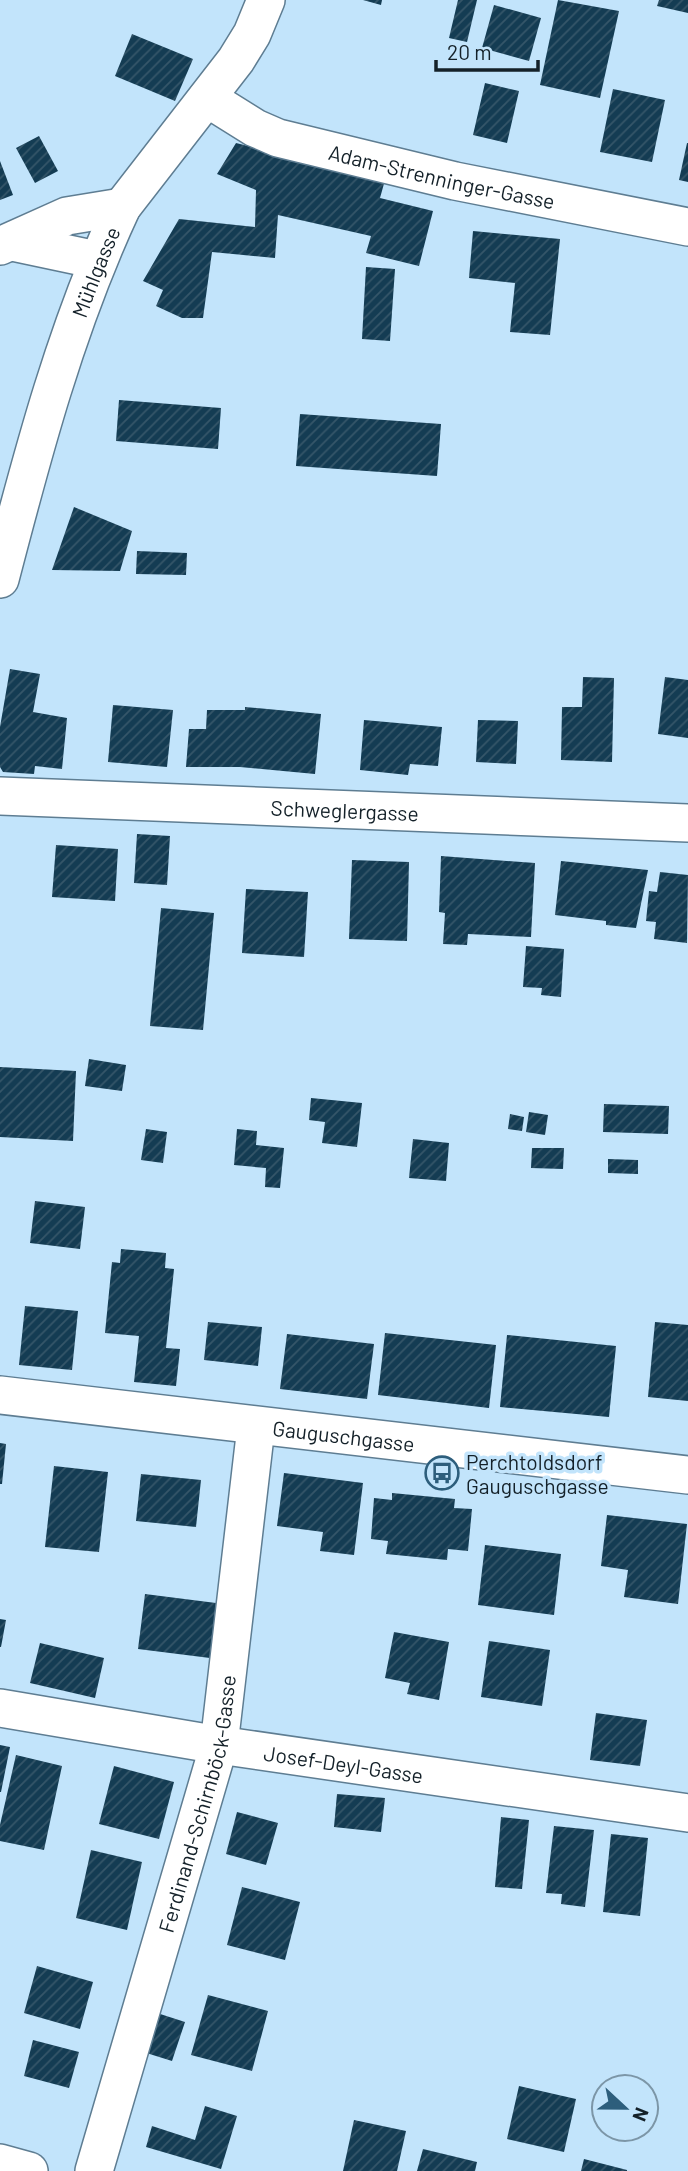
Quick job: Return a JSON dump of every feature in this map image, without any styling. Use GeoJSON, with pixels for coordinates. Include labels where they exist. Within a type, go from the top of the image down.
{"type":"FeatureCollection","features":[{"type":"Feature","properties":{"kind":"street","name":"Mühlgasse"},"geometry":{"type":"LineString","coordinates":[[0,579],[39,429],[70,328],[97,260],[122,207],[242,51],[267,0]]}},
{"type":"Feature","properties":{"kind":"street","name":"Adam-Strenninger-Gasse"},"geometry":{"type":"LineString","coordinates":[[207,98],[255,128],[278,138],[455,181],[688,227]]}},
{"type":"Feature","properties":{"kind":"street"},"geometry":{"type":"LineString","coordinates":[[6,244],[67,216],[122,207]]}},
{"type":"Feature","properties":{"kind":"street"},"geometry":{"type":"LineString","coordinates":[[6,244],[97,260]]}},
{"type":"Feature","properties":{"kind":"street","name":"Schweglergasse"},"geometry":{"type":"LineString","coordinates":[[0,796],[688,822]]}},
{"type":"Feature","properties":{"kind":"street","name":"Gauguschgasse"},"geometry":{"type":"LineString","coordinates":[[0,1395],[256,1427],[688,1475]]}},
{"type":"Feature","properties":{"kind":"street","name":"Ferdinand-Schirnböck-Gasse"},"geometry":{"type":"LineString","coordinates":[[94,2171],[219,1745],[256,1427]]}},
{"type":"Feature","properties":{"kind":"street","name":"Josef-Deyl-Gasse"},"geometry":{"type":"LineString","coordinates":[[0,1708],[219,1745],[688,1813]]}},
{"type":"Feature","properties":{"kind":"street"},"geometry":{"type":"LineString","coordinates":[[0,2163],[29,2171]]}},
{"type":"Feature","properties":{"kind":"building"},"geometry":{"type":"Polygon","coordinates":[[[363,0],[382,0],[381,5],[363,0]]]}},
{"type":"Feature","properties":{"kind":"building"},"geometry":{"type":"Polygon","coordinates":[[[458,0],[477,0],[467,42],[449,38],[458,0]]]}},
{"type":"Feature","properties":{"kind":"building"},"geometry":{"type":"Polygon","coordinates":[[[558,0],[619,11],[600,98],[540,85],[558,0]]]}},
{"type":"Feature","properties":{"kind":"building"},"geometry":{"type":"Polygon","coordinates":[[[659,0],[688,0],[688,13],[657,6],[659,0]]]}},
{"type":"Feature","properties":{"kind":"building"},"geometry":{"type":"Polygon","coordinates":[[[494,5],[541,18],[529,61],[482,48],[494,5]]]}},
{"type":"Feature","properties":{"kind":"building"},"geometry":{"type":"Polygon","coordinates":[[[132,34],[193,59],[175,101],[115,76],[132,34]]]}},
{"type":"Feature","properties":{"kind":"building"},"geometry":{"type":"Polygon","coordinates":[[[485,83],[519,91],[507,143],[473,135],[485,83]]]}},
{"type":"Feature","properties":{"kind":"building"},"geometry":{"type":"Polygon","coordinates":[[[613,89],[665,100],[652,162],[600,152],[613,89]]]}},
{"type":"Feature","properties":{"kind":"building"},"geometry":{"type":"Polygon","coordinates":[[[39,136],[58,171],[35,183],[16,148],[39,136]]]}},
{"type":"Feature","properties":{"kind":"building"},"geometry":{"type":"Polygon","coordinates":[[[236,143],[385,180],[380,198],[433,211],[419,266],[366,253],[371,236],[278,215],[275,258],[212,252],[203,318],[182,318],[156,306],[163,290],[143,281],[179,219],[255,227],[256,190],[217,174],[236,143]]]}},
{"type":"Feature","properties":{"kind":"building"},"geometry":{"type":"Polygon","coordinates":[[[688,143],[688,182],[679,180],[688,143]]]}},
{"type":"Feature","properties":{"kind":"building"},"geometry":{"type":"Polygon","coordinates":[[[0,161],[13,195],[0,200],[0,161]]]}},
{"type":"Feature","properties":{"kind":"building"},"geometry":{"type":"Polygon","coordinates":[[[473,231],[560,239],[550,335],[510,332],[515,283],[469,278],[473,231]]]}},
{"type":"Feature","properties":{"kind":"building"},"geometry":{"type":"Polygon","coordinates":[[[366,267],[395,269],[390,341],[362,339],[366,267]]]}},
{"type":"Feature","properties":{"kind":"building"},"geometry":{"type":"Polygon","coordinates":[[[119,400],[221,408],[218,449],[116,441],[119,400]]]}},
{"type":"Feature","properties":{"kind":"building"},"geometry":{"type":"Polygon","coordinates":[[[300,414],[441,424],[437,476],[296,466],[300,414]]]}},
{"type":"Feature","properties":{"kind":"building"},"geometry":{"type":"Polygon","coordinates":[[[74,507],[132,531],[120,571],[52,570],[74,507]]]}},
{"type":"Feature","properties":{"kind":"building"},"geometry":{"type":"Polygon","coordinates":[[[137,551],[187,553],[186,575],[136,574],[137,551]]]}},
{"type":"Feature","properties":{"kind":"building"},"geometry":{"type":"Polygon","coordinates":[[[10,669],[40,674],[33,712],[67,718],[62,769],[35,766],[34,774],[3,772],[0,767],[0,727],[10,669]]]}},
{"type":"Feature","properties":{"kind":"building"},"geometry":{"type":"Polygon","coordinates":[[[583,677],[614,678],[612,762],[561,760],[562,707],[582,707],[583,677]]]}},
{"type":"Feature","properties":{"kind":"building"},"geometry":{"type":"Polygon","coordinates":[[[665,677],[688,680],[688,738],[658,734],[665,677]]]}},
{"type":"Feature","properties":{"kind":"building"},"geometry":{"type":"Polygon","coordinates":[[[113,705],[173,710],[167,767],[108,762],[113,705]]]}},
{"type":"Feature","properties":{"kind":"building"},"geometry":{"type":"Polygon","coordinates":[[[245,707],[321,714],[315,774],[240,767],[186,767],[189,729],[206,729],[207,710],[245,710],[245,707]]]}},
{"type":"Feature","properties":{"kind":"building"},"geometry":{"type":"Polygon","coordinates":[[[364,720],[442,727],[438,766],[410,764],[408,775],[360,770],[364,720]]]}},
{"type":"Feature","properties":{"kind":"building"},"geometry":{"type":"Polygon","coordinates":[[[478,720],[518,721],[516,764],[476,762],[478,720]]]}},
{"type":"Feature","properties":{"kind":"building"},"geometry":{"type":"Polygon","coordinates":[[[137,834],[170,836],[167,885],[134,883],[137,834]]]}},
{"type":"Feature","properties":{"kind":"building"},"geometry":{"type":"Polygon","coordinates":[[[56,845],[118,849],[115,901],[52,897],[56,845]]]}},
{"type":"Feature","properties":{"kind":"building"},"geometry":{"type":"Polygon","coordinates":[[[441,856],[535,863],[531,937],[468,934],[467,945],[443,944],[445,913],[439,912],[441,856]]]}},
{"type":"Feature","properties":{"kind":"building"},"geometry":{"type":"Polygon","coordinates":[[[352,860],[409,862],[407,941],[349,939],[352,860]]]}},
{"type":"Feature","properties":{"kind":"building"},"geometry":{"type":"Polygon","coordinates":[[[561,861],[648,870],[636,928],[606,925],[606,921],[555,915],[561,861]]]}},
{"type":"Feature","properties":{"kind":"building"},"geometry":{"type":"Polygon","coordinates":[[[660,872],[688,875],[687,943],[654,939],[656,922],[646,921],[649,891],[657,892],[660,872]]]}},
{"type":"Feature","properties":{"kind":"building"},"geometry":{"type":"Polygon","coordinates":[[[246,889],[308,892],[304,957],[242,953],[246,889]]]}},
{"type":"Feature","properties":{"kind":"building"},"geometry":{"type":"Polygon","coordinates":[[[161,908],[214,913],[203,1030],[150,1026],[161,908]]]}},
{"type":"Feature","properties":{"kind":"building"},"geometry":{"type":"Polygon","coordinates":[[[526,946],[564,949],[561,997],[541,995],[542,988],[523,987],[526,946]]]}},
{"type":"Feature","properties":{"kind":"building"},"geometry":{"type":"Polygon","coordinates":[[[89,1059],[126,1065],[122,1091],[85,1086],[89,1059]]]}},
{"type":"Feature","properties":{"kind":"building"},"geometry":{"type":"Polygon","coordinates":[[[0,1067],[76,1071],[73,1141],[0,1137],[0,1067]]]}},
{"type":"Feature","properties":{"kind":"building"},"geometry":{"type":"Polygon","coordinates":[[[311,1098],[362,1103],[357,1147],[322,1143],[325,1122],[309,1120],[311,1098]]]}},
{"type":"Feature","properties":{"kind":"building"},"geometry":{"type":"Polygon","coordinates":[[[604,1104],[669,1106],[668,1134],[603,1132],[604,1104]]]}},
{"type":"Feature","properties":{"kind":"building"},"geometry":{"type":"Polygon","coordinates":[[[529,1112],[548,1115],[545,1135],[526,1132],[529,1112]]]}},
{"type":"Feature","properties":{"kind":"building"},"geometry":{"type":"Polygon","coordinates":[[[510,1114],[524,1117],[522,1131],[508,1129],[510,1114]]]}},
{"type":"Feature","properties":{"kind":"building"},"geometry":{"type":"Polygon","coordinates":[[[146,1129],[167,1132],[163,1163],[141,1160],[146,1129]]]}},
{"type":"Feature","properties":{"kind":"building"},"geometry":{"type":"Polygon","coordinates":[[[237,1129],[257,1131],[256,1145],[284,1148],[280,1188],[265,1187],[266,1168],[234,1165],[237,1129]]]}},
{"type":"Feature","properties":{"kind":"building"},"geometry":{"type":"Polygon","coordinates":[[[413,1139],[449,1143],[446,1181],[409,1178],[413,1139]]]}},
{"type":"Feature","properties":{"kind":"building"},"geometry":{"type":"Polygon","coordinates":[[[532,1148],[564,1148],[563,1169],[531,1168],[532,1148]]]}},
{"type":"Feature","properties":{"kind":"building"},"geometry":{"type":"Polygon","coordinates":[[[608,1159],[638,1160],[638,1174],[608,1173],[608,1159]]]}},
{"type":"Feature","properties":{"kind":"building"},"geometry":{"type":"Polygon","coordinates":[[[35,1201],[85,1207],[80,1249],[30,1243],[35,1201]]]}},
{"type":"Feature","properties":{"kind":"building"},"geometry":{"type":"Polygon","coordinates":[[[121,1249],[166,1253],[165,1268],[174,1269],[166,1348],[180,1349],[176,1386],[134,1382],[139,1336],[105,1333],[112,1262],[120,1263],[121,1249]]]}},
{"type":"Feature","properties":{"kind":"building"},"geometry":{"type":"Polygon","coordinates":[[[25,1306],[78,1311],[72,1370],[19,1365],[25,1306]]]}},
{"type":"Feature","properties":{"kind":"building"},"geometry":{"type":"Polygon","coordinates":[[[208,1322],[262,1327],[258,1366],[204,1360],[208,1322]]]}},
{"type":"Feature","properties":{"kind":"building"},"geometry":{"type":"Polygon","coordinates":[[[655,1322],[688,1325],[688,1401],[648,1397],[655,1322]]]}},
{"type":"Feature","properties":{"kind":"building"},"geometry":{"type":"Polygon","coordinates":[[[385,1333],[496,1345],[489,1408],[378,1395],[385,1333]]]}},
{"type":"Feature","properties":{"kind":"building"},"geometry":{"type":"Polygon","coordinates":[[[287,1334],[374,1344],[367,1399],[280,1389],[287,1334]]]}},
{"type":"Feature","properties":{"kind":"building"},"geometry":{"type":"Polygon","coordinates":[[[507,1335],[616,1346],[609,1417],[500,1407],[507,1335]]]}},
{"type":"Feature","properties":{"kind":"building"},"geometry":{"type":"Polygon","coordinates":[[[0,1443],[6,1444],[2,1484],[0,1484],[0,1443]]]}},
{"type":"Feature","properties":{"kind":"building"},"geometry":{"type":"Polygon","coordinates":[[[54,1466],[108,1472],[99,1552],[45,1547],[54,1466]]]}},
{"type":"Feature","properties":{"kind":"building"},"geometry":{"type":"Polygon","coordinates":[[[284,1473],[363,1483],[354,1555],[320,1551],[323,1532],[277,1526],[284,1473]]]}},
{"type":"Feature","properties":{"kind":"building"},"geometry":{"type":"Polygon","coordinates":[[[141,1474],[201,1480],[196,1527],[136,1521],[141,1474]]]}},
{"type":"Feature","properties":{"kind":"building"},"geometry":{"type":"Polygon","coordinates":[[[392,1493],[455,1499],[454,1508],[472,1509],[468,1551],[448,1549],[447,1560],[386,1554],[388,1541],[371,1539],[374,1498],[392,1500],[392,1493]]]}},
{"type":"Feature","properties":{"kind":"building"},"geometry":{"type":"Polygon","coordinates":[[[607,1515],[687,1524],[678,1604],[624,1597],[628,1570],[601,1566],[607,1515]]]}},
{"type":"Feature","properties":{"kind":"building"},"geometry":{"type":"Polygon","coordinates":[[[485,1545],[561,1554],[554,1615],[478,1605],[485,1545]]]}},
{"type":"Feature","properties":{"kind":"building"},"geometry":{"type":"Polygon","coordinates":[[[145,1594],[216,1603],[210,1658],[138,1649],[145,1594]]]}},
{"type":"Feature","properties":{"kind":"building"},"geometry":{"type":"Polygon","coordinates":[[[0,1619],[6,1620],[1,1647],[0,1647],[0,1619]]]}},
{"type":"Feature","properties":{"kind":"building"},"geometry":{"type":"Polygon","coordinates":[[[394,1632],[449,1642],[439,1700],[407,1694],[410,1683],[385,1678],[394,1632]]]}},
{"type":"Feature","properties":{"kind":"building"},"geometry":{"type":"Polygon","coordinates":[[[489,1641],[550,1650],[542,1706],[481,1697],[489,1641]]]}},
{"type":"Feature","properties":{"kind":"building"},"geometry":{"type":"Polygon","coordinates":[[[40,1643],[104,1658],[95,1698],[30,1683],[40,1643]]]}},
{"type":"Feature","properties":{"kind":"building"},"geometry":{"type":"Polygon","coordinates":[[[596,1713],[647,1720],[640,1766],[590,1760],[596,1713]]]}},
{"type":"Feature","properties":{"kind":"building"},"geometry":{"type":"Polygon","coordinates":[[[0,1745],[10,1747],[1,1792],[0,1792],[0,1745]]]}},
{"type":"Feature","properties":{"kind":"building"},"geometry":{"type":"Polygon","coordinates":[[[16,1755],[62,1766],[44,1850],[0,1841],[0,1825],[16,1755]]]}},
{"type":"Feature","properties":{"kind":"building"},"geometry":{"type":"Polygon","coordinates":[[[114,1766],[174,1782],[159,1839],[99,1824],[114,1766]]]}},
{"type":"Feature","properties":{"kind":"building"},"geometry":{"type":"Polygon","coordinates":[[[337,1794],[385,1798],[381,1832],[334,1827],[337,1794]]]}},
{"type":"Feature","properties":{"kind":"building"},"geometry":{"type":"Polygon","coordinates":[[[237,1812],[278,1823],[266,1865],[226,1854],[237,1812]]]}},
{"type":"Feature","properties":{"kind":"building"},"geometry":{"type":"Polygon","coordinates":[[[501,1817],[529,1820],[522,1889],[495,1887],[501,1817]]]}},
{"type":"Feature","properties":{"kind":"building"},"geometry":{"type":"Polygon","coordinates":[[[554,1826],[594,1830],[585,1907],[561,1904],[562,1894],[546,1893],[554,1826]]]}},
{"type":"Feature","properties":{"kind":"building"},"geometry":{"type":"Polygon","coordinates":[[[611,1834],[648,1838],[640,1916],[603,1912],[611,1834]]]}},
{"type":"Feature","properties":{"kind":"building"},"geometry":{"type":"Polygon","coordinates":[[[91,1850],[142,1862],[127,1930],[76,1918],[91,1850]]]}},
{"type":"Feature","properties":{"kind":"building"},"geometry":{"type":"Polygon","coordinates":[[[242,1887],[300,1902],[285,1960],[227,1945],[242,1887]]]}},
{"type":"Feature","properties":{"kind":"building"},"geometry":{"type":"Polygon","coordinates":[[[37,1966],[93,1982],[80,2029],[24,2013],[37,1966]]]}},
{"type":"Feature","properties":{"kind":"building"},"geometry":{"type":"Polygon","coordinates":[[[208,1995],[268,2011],[252,2071],[191,2055],[208,1995]]]}},
{"type":"Feature","properties":{"kind":"building"},"geometry":{"type":"Polygon","coordinates":[[[154,2012],[185,2022],[172,2061],[140,2051],[154,2012]]]}},
{"type":"Feature","properties":{"kind":"building"},"geometry":{"type":"Polygon","coordinates":[[[33,2040],[79,2052],[69,2088],[24,2076],[33,2040]]]}},
{"type":"Feature","properties":{"kind":"building"},"geometry":{"type":"Polygon","coordinates":[[[519,2086],[576,2099],[564,2152],[507,2139],[519,2086]]]}},
{"type":"Feature","properties":{"kind":"building"},"geometry":{"type":"Polygon","coordinates":[[[205,2106],[237,2116],[221,2169],[146,2147],[152,2126],[195,2140],[205,2106]]]}},
{"type":"Feature","properties":{"kind":"building"},"geometry":{"type":"Polygon","coordinates":[[[354,2120],[406,2131],[397,2171],[343,2171],[354,2120]]]}},
{"type":"Feature","properties":{"kind":"building"},"geometry":{"type":"Polygon","coordinates":[[[423,2149],[477,2162],[475,2171],[417,2171],[423,2149]]]}},
{"type":"Feature","properties":{"kind":"building"},"geometry":{"type":"Polygon","coordinates":[[[584,2159],[627,2170],[627,2171],[581,2171],[584,2159]]]}},
{"type":"Feature","properties":{"kind":"place","name":"Perchtoldsdorf Gauguschgasse"},"geometry":{"type":"Point","coordinates":[442,1473]}}]}
